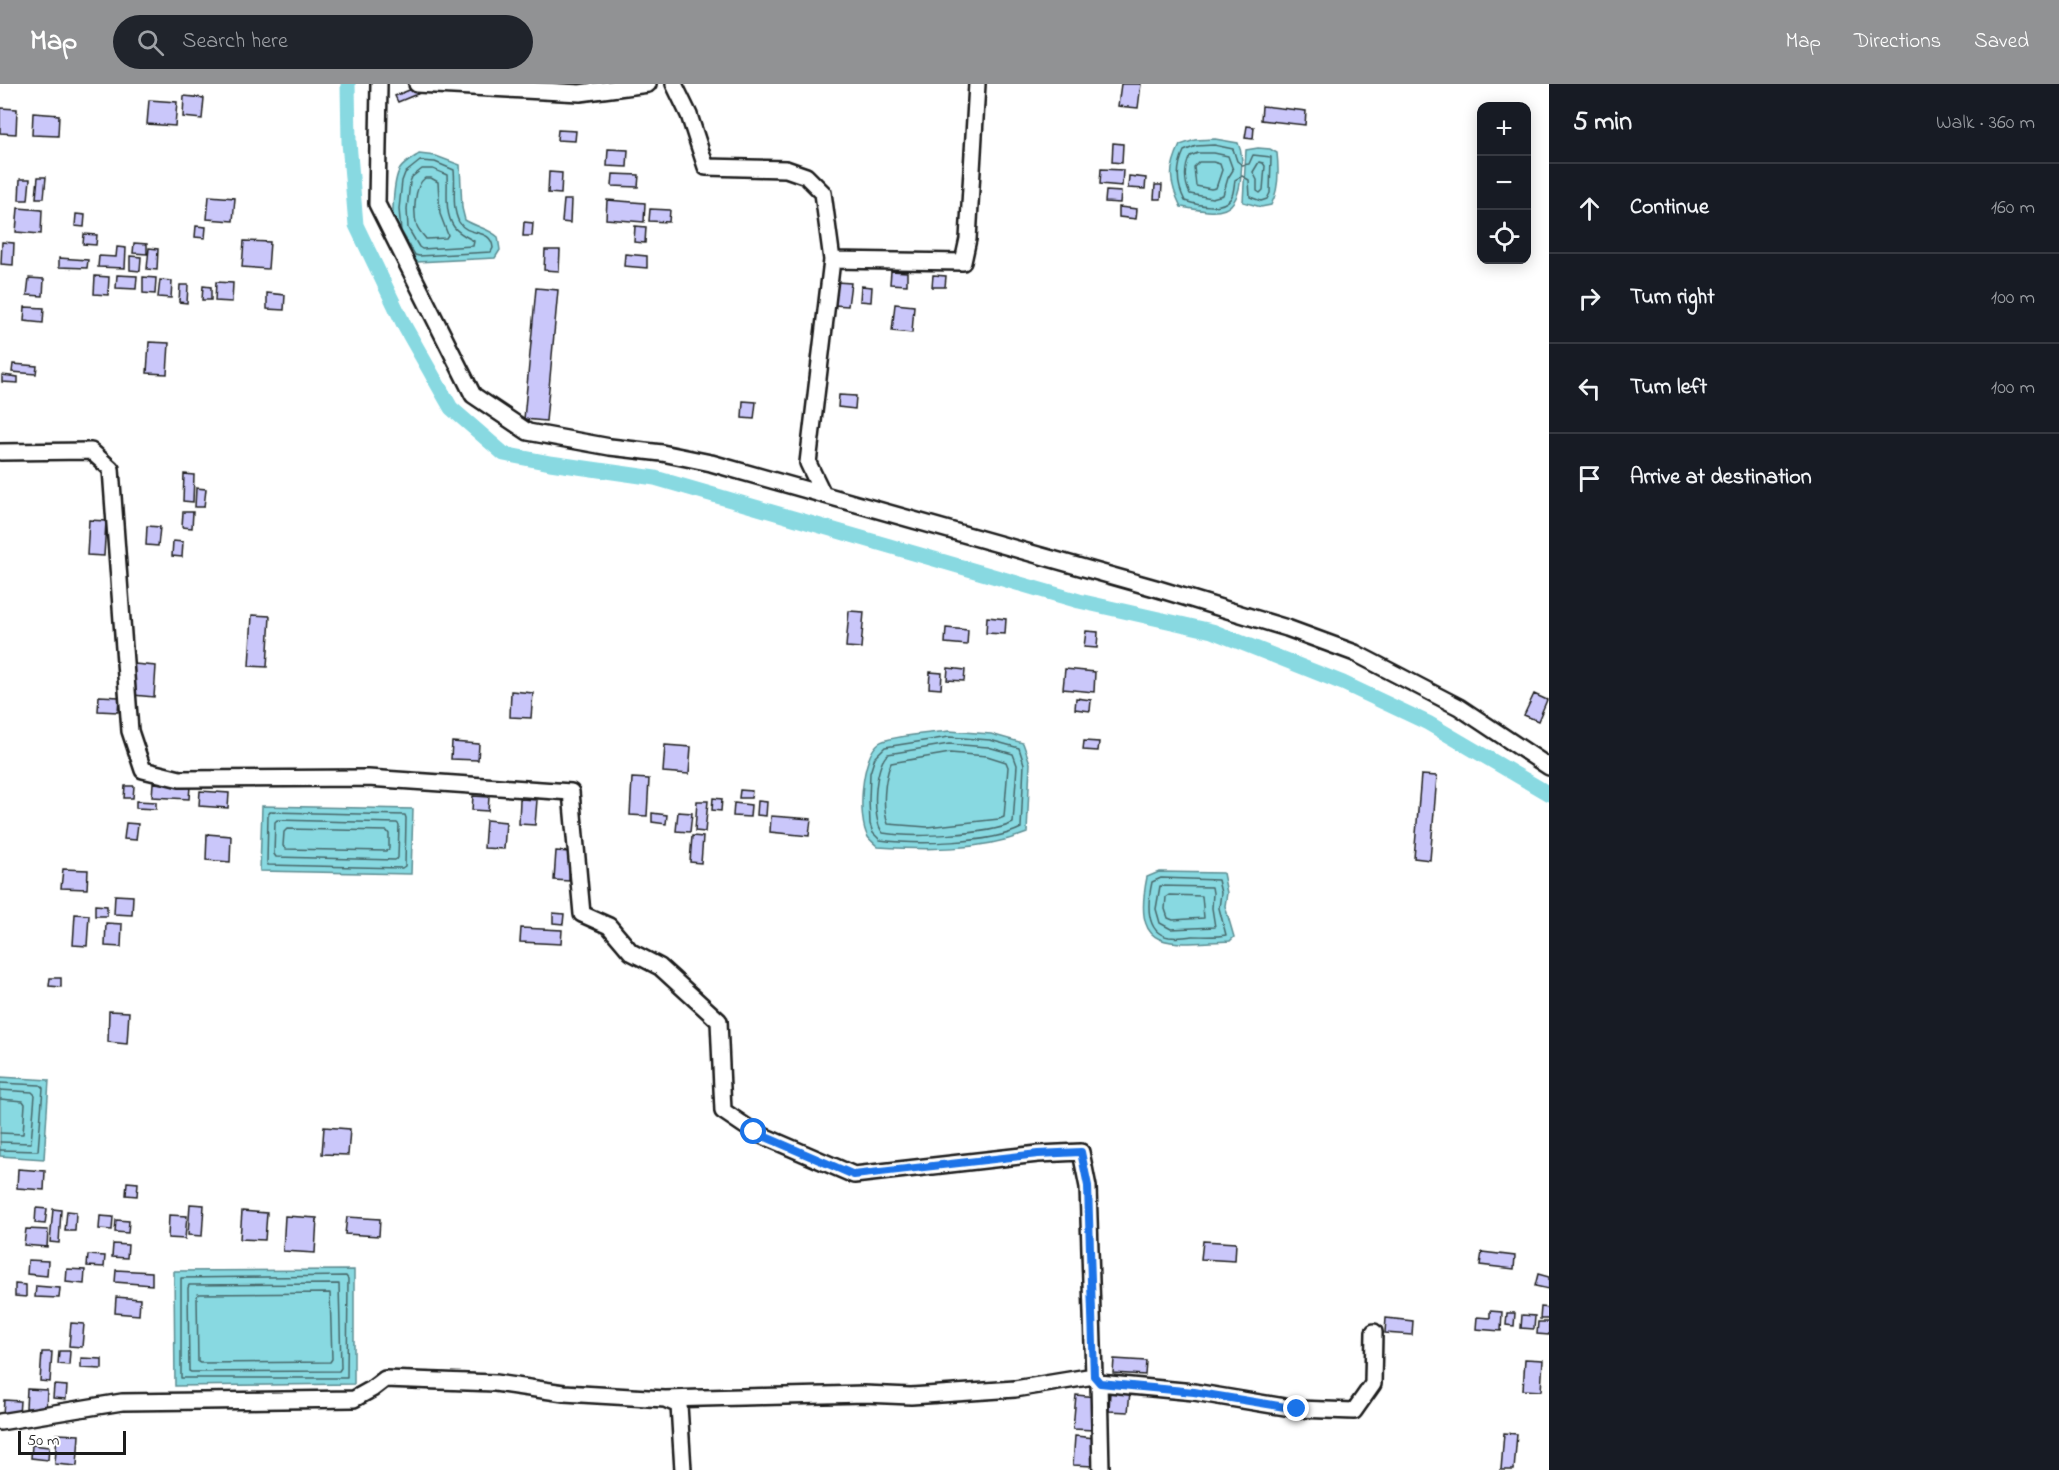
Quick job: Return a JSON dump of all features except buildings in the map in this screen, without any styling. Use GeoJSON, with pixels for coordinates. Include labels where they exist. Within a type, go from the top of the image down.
{"type":"FeatureCollection","features":[{"type":"Feature","properties":{"kind":"street"},"geometry":{"type":"LineString","coordinates":[[379,84],[376,204],[473,395],[528,432],[711,463],[1155,588],[1287,628],[1343,649],[1459,706],[1549,767]]}},
{"type":"Feature","properties":{"kind":"street"},"geometry":{"type":"LineString","coordinates":[[417,84],[580,93],[648,84]]}},
{"type":"Feature","properties":{"kind":"street"},"geometry":{"type":"LineString","coordinates":[[674,84],[689,115],[706,167],[786,169],[806,176],[823,193],[832,260],[808,463],[823,494]]}},
{"type":"Feature","properties":{"kind":"street"},"geometry":{"type":"LineString","coordinates":[[832,260],[963,262],[968,239],[977,84]]}},
{"type":"Feature","properties":{"kind":"street"},"geometry":{"type":"LineString","coordinates":[[0,452],[91,451],[111,469],[130,731],[143,770],[180,779],[368,778],[571,792],[582,914],[609,926],[632,952],[660,967],[719,1021],[723,1111],[754,1132],[854,1175],[1038,1154],[1081,1152],[1088,1186],[1101,1470]]}},
{"type":"Feature","properties":{"kind":"street"},"geometry":{"type":"LineString","coordinates":[[0,1422],[122,1402],[354,1399],[385,1379],[495,1383],[564,1393],[665,1399],[864,1394],[911,1396],[1015,1389],[1097,1380],[1194,1392],[1297,1409],[1354,1411],[1373,1384],[1374,1332]]}},
{"type":"Feature","properties":{"kind":"street"},"geometry":{"type":"LineString","coordinates":[[665,1399],[679,1405],[683,1470]]}},
{"type":"Feature","properties":{"kind":"water"},"geometry":{"type":"Polygon","coordinates":[[[1215,139],[1238,143],[1240,147],[1241,171],[1239,189],[1235,199],[1223,210],[1205,211],[1181,207],[1172,183],[1173,162],[1180,145],[1195,140],[1215,139]]]}},
{"type":"Feature","properties":{"kind":"water"},"geometry":{"type":"Polygon","coordinates":[[[1270,149],[1277,153],[1278,167],[1274,199],[1271,205],[1261,207],[1243,202],[1246,150],[1270,149]]]}},
{"type":"Feature","properties":{"kind":"water"},"geometry":{"type":"Polygon","coordinates":[[[419,154],[436,156],[460,165],[462,208],[465,220],[498,237],[500,250],[495,258],[417,262],[410,258],[404,250],[395,233],[394,191],[400,169],[419,154]]]}},
{"type":"Feature","properties":{"kind":"water"},"geometry":{"type":"Polygon","coordinates":[[[949,731],[991,734],[1023,743],[1030,763],[1027,833],[991,843],[953,848],[878,847],[868,837],[862,803],[865,774],[873,750],[879,743],[892,738],[949,731]]]}},
{"type":"Feature","properties":{"kind":"water"},"geometry":{"type":"Polygon","coordinates":[[[262,806],[413,809],[411,874],[260,871],[262,806]]]}},
{"type":"Feature","properties":{"kind":"water"},"geometry":{"type":"Polygon","coordinates":[[[1159,872],[1223,873],[1227,893],[1225,906],[1234,937],[1230,941],[1190,943],[1160,939],[1151,932],[1145,921],[1144,903],[1147,877],[1159,872]]]}},
{"type":"Feature","properties":{"kind":"water"},"geometry":{"type":"Polygon","coordinates":[[[0,1077],[49,1080],[44,1159],[0,1156],[0,1077]]]}},
{"type":"Feature","properties":{"kind":"water"},"geometry":{"type":"Polygon","coordinates":[[[354,1270],[354,1384],[175,1386],[174,1271],[354,1270]]]}},
{"type":"Feature","properties":{"kind":"waterway"},"geometry":{"type":"LineString","coordinates":[[348,84],[349,142],[356,225],[405,327],[451,408],[504,454],[655,478],[1079,601],[1212,631],[1343,683],[1428,723],[1549,794]]}},
{"type":"Feature","properties":{"kind":"route"},"geometry":{"type":"LineString","coordinates":[[754,1132],[854,1175],[1038,1154],[1081,1152],[1088,1186],[1094,1376],[1100,1383],[1194,1392],[1297,1409]]}}]}
